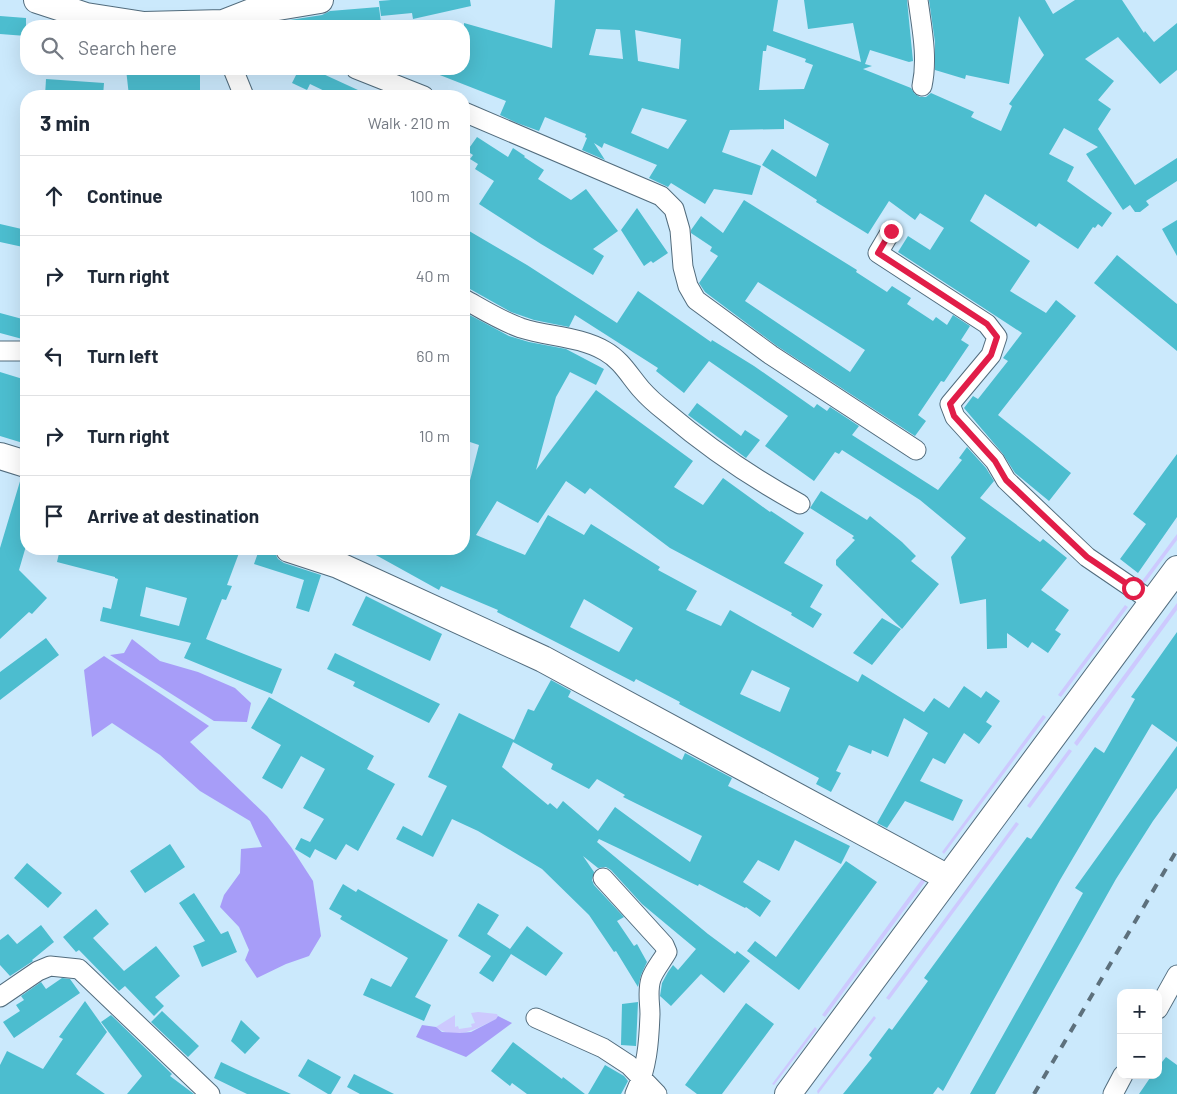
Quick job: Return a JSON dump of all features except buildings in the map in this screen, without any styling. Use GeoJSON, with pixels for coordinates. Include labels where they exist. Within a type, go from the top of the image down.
{"type":"FeatureCollection","features":[{"type":"Feature","properties":{"kind":"street"},"geometry":{"type":"LineString","coordinates":[[37,0],[86,16],[112,20]]}},
{"type":"Feature","properties":{"kind":"street"},"geometry":{"type":"LineString","coordinates":[[203,20],[250,16],[320,0]]}},
{"type":"Feature","properties":{"kind":"street"},"geometry":{"type":"LineString","coordinates":[[918,0],[925,48],[922,86]]}},
{"type":"Feature","properties":{"kind":"street"},"geometry":{"type":"LineString","coordinates":[[235,75],[242,90]]}},
{"type":"Feature","properties":{"kind":"street"},"geometry":{"type":"LineString","coordinates":[[371,75],[409,90]]}},
{"type":"Feature","properties":{"kind":"street"},"geometry":{"type":"LineString","coordinates":[[470,115],[661,196],[674,209],[680,230],[683,267],[688,286],[696,300],[771,355],[916,450]]}},
{"type":"Feature","properties":{"kind":"street"},"geometry":{"type":"LineString","coordinates":[[891,231],[878,253],[987,324],[997,337],[991,355],[950,404],[954,416],[995,461],[1006,480],[1087,557],[1153,602]]}},
{"type":"Feature","properties":{"kind":"street"},"geometry":{"type":"LineString","coordinates":[[470,302],[520,328],[583,340],[606,351],[622,363],[642,390],[666,413],[736,464],[800,504]]}},
{"type":"Feature","properties":{"kind":"street"},"geometry":{"type":"LineString","coordinates":[[0,351],[20,351]]}},
{"type":"Feature","properties":{"kind":"street"},"geometry":{"type":"LineString","coordinates":[[0,456],[20,462]]}},
{"type":"Feature","properties":{"kind":"street"},"geometry":{"type":"LineString","coordinates":[[307,555],[338,565],[543,659],[948,878]]}},
{"type":"Feature","properties":{"kind":"street"},"geometry":{"type":"LineString","coordinates":[[788,1094],[1177,569]]}},
{"type":"Feature","properties":{"kind":"street"},"geometry":{"type":"LineString","coordinates":[[603,878],[664,945],[666,952],[651,978],[647,1057],[639,1086]]}},
{"type":"Feature","properties":{"kind":"street"},"geometry":{"type":"LineString","coordinates":[[0,997],[38,971],[50,966],[80,968],[210,1094]]}},
{"type":"Feature","properties":{"kind":"street"},"geometry":{"type":"LineString","coordinates":[[1162,1002],[1177,975]]}},
{"type":"Feature","properties":{"kind":"street"},"geometry":{"type":"LineString","coordinates":[[536,1018],[603,1048],[629,1065],[639,1086],[657,1094]]}},
{"type":"Feature","properties":{"kind":"street"},"geometry":{"type":"LineString","coordinates":[[1113,1094],[1121,1079]]}},
{"type":"Feature","properties":{"kind":"shaded area"},"geometry":{"type":"Polygon","coordinates":[[[1177,534],[1177,540],[1145,583],[1142,581],[1177,534]]]}},
{"type":"Feature","properties":{"kind":"shaded area"},"geometry":{"type":"Polygon","coordinates":[[[1177,603],[1177,610],[1077,746],[1074,743],[1177,603]]]}},
{"type":"Feature","properties":{"kind":"shaded area"},"geometry":{"type":"Polygon","coordinates":[[[1125,605],[1128,607],[1061,697],[1058,695],[1125,605]]]}},
{"type":"Feature","properties":{"kind":"shaded area"},"geometry":{"type":"Polygon","coordinates":[[[132,639],[160,661],[198,672],[235,688],[251,703],[247,722],[214,721],[110,655],[124,653],[132,639]]]}},
{"type":"Feature","properties":{"kind":"shaded area"},"geometry":{"type":"Polygon","coordinates":[[[104,656],[209,726],[190,742],[267,816],[291,847],[313,881],[321,936],[309,956],[286,964],[257,978],[245,960],[249,950],[239,927],[220,907],[224,895],[240,873],[241,849],[262,847],[250,821],[200,791],[160,755],[112,723],[92,737],[84,670],[104,656]]]}},
{"type":"Feature","properties":{"kind":"shaded area"},"geometry":{"type":"Polygon","coordinates":[[[1043,715],[1046,717],[944,854],[942,852],[1043,715]]]}},
{"type":"Feature","properties":{"kind":"shaded area"},"geometry":{"type":"Polygon","coordinates":[[[1069,749],[1072,751],[1030,808],[1027,806],[1069,749]]]}},
{"type":"Feature","properties":{"kind":"shaded area"},"geometry":{"type":"Polygon","coordinates":[[[1016,822],[1019,824],[889,1000],[886,998],[1016,822]]]}},
{"type":"Feature","properties":{"kind":"shaded area"},"geometry":{"type":"Polygon","coordinates":[[[927,872],[930,875],[825,1017],[822,1015],[927,872]]]}},
{"type":"Feature","properties":{"kind":"shaded area"},"geometry":{"type":"Polygon","coordinates":[[[471,1013],[497,1014],[498,1016],[482,1026],[466,1032],[451,1033],[436,1027],[455,1015],[455,1027],[458,1026],[459,1029],[472,1027],[471,1024],[475,1023],[471,1013]]]}},
{"type":"Feature","properties":{"kind":"shaded area"},"geometry":{"type":"Polygon","coordinates":[[[498,1016],[512,1023],[466,1057],[416,1037],[422,1025],[436,1027],[442,1032],[471,1032],[496,1019],[498,1016]]]}},
{"type":"Feature","properties":{"kind":"shaded area"},"geometry":{"type":"Polygon","coordinates":[[[874,1016],[876,1018],[818,1094],[817,1091],[874,1016]]]}},
{"type":"Feature","properties":{"kind":"shaded area"},"geometry":{"type":"Polygon","coordinates":[[[815,1027],[817,1029],[774,1085],[772,1084],[815,1027]]]}},
{"type":"Feature","properties":{"kind":"railway"},"geometry":{"type":"LineString","coordinates":[[1034,1094],[1177,850]]}},
{"type":"Feature","properties":{"kind":"route"},"geometry":{"type":"LineString","coordinates":[[891,231],[878,253],[950,302],[987,324],[997,337],[991,355],[950,404],[954,416],[995,461],[1006,480],[1087,557],[1133,588]]}}]}
